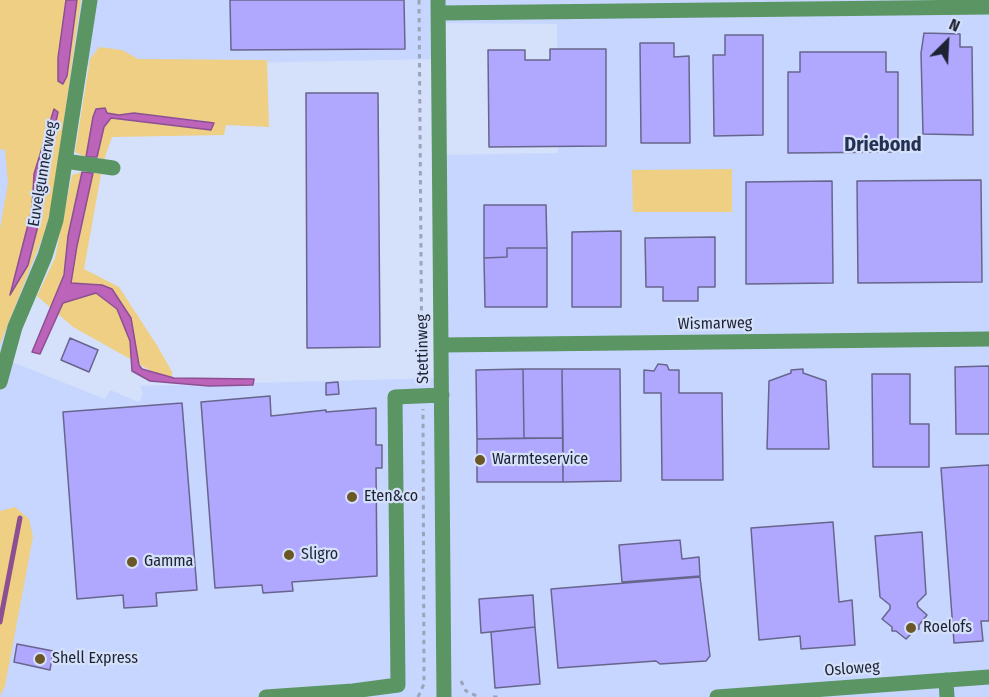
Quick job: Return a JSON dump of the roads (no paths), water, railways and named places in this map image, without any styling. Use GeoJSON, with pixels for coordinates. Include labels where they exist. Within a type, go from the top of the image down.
{"type":"FeatureCollection","features":[{"type":"Feature","properties":{"kind":"street","name":"Euvelgunnerweg"},"geometry":{"type":"LineString","coordinates":[[0,382],[15,327],[45,256],[56,220],[90,0]]}},
{"type":"Feature","properties":{"kind":"street"},"geometry":{"type":"LineString","coordinates":[[439,7],[920,3],[989,7]]}},
{"type":"Feature","properties":{"kind":"street","name":"Stettinweg"},"geometry":{"type":"LineString","coordinates":[[439,7],[444,697]]}},
{"type":"Feature","properties":{"kind":"street"},"geometry":{"type":"LineString","coordinates":[[65,161],[113,168]]}},
{"type":"Feature","properties":{"kind":"street","name":"Wismarweg"},"geometry":{"type":"LineString","coordinates":[[441,345],[989,339]]}},
{"type":"Feature","properties":{"kind":"street"},"geometry":{"type":"LineString","coordinates":[[266,697],[353,691],[398,685],[395,397],[442,395]]}},
{"type":"Feature","properties":{"kind":"street","name":"Osloweg"},"geometry":{"type":"LineString","coordinates":[[717,697],[989,677]]}},
{"type":"Feature","properties":{"kind":"street"},"geometry":{"type":"LineString","coordinates":[[946,680],[947,697]]}},
{"type":"Feature","properties":{"kind":"waterway"},"geometry":{"type":"LineString","coordinates":[[0,622],[20,518]]}},
{"type":"Feature","properties":{"kind":"place","name":"Warmteservice"},"geometry":{"type":"Point","coordinates":[480,460]}},
{"type":"Feature","properties":{"kind":"place","name":"Eten&co"},"geometry":{"type":"Point","coordinates":[352,497]}},
{"type":"Feature","properties":{"kind":"place","name":"Sligro"},"geometry":{"type":"Point","coordinates":[289,555]}},
{"type":"Feature","properties":{"kind":"place","name":"Gamma"},"geometry":{"type":"Point","coordinates":[132,562]}},
{"type":"Feature","properties":{"kind":"place","name":"Roelofs"},"geometry":{"type":"Point","coordinates":[911,628]}},
{"type":"Feature","properties":{"kind":"place","name":"Shell Express"},"geometry":{"type":"Point","coordinates":[40,659]}},
{"type":"Feature","properties":{"kind":"district","name":"Driebond"},"geometry":{"type":"Point","coordinates":[883,145]}}]}
